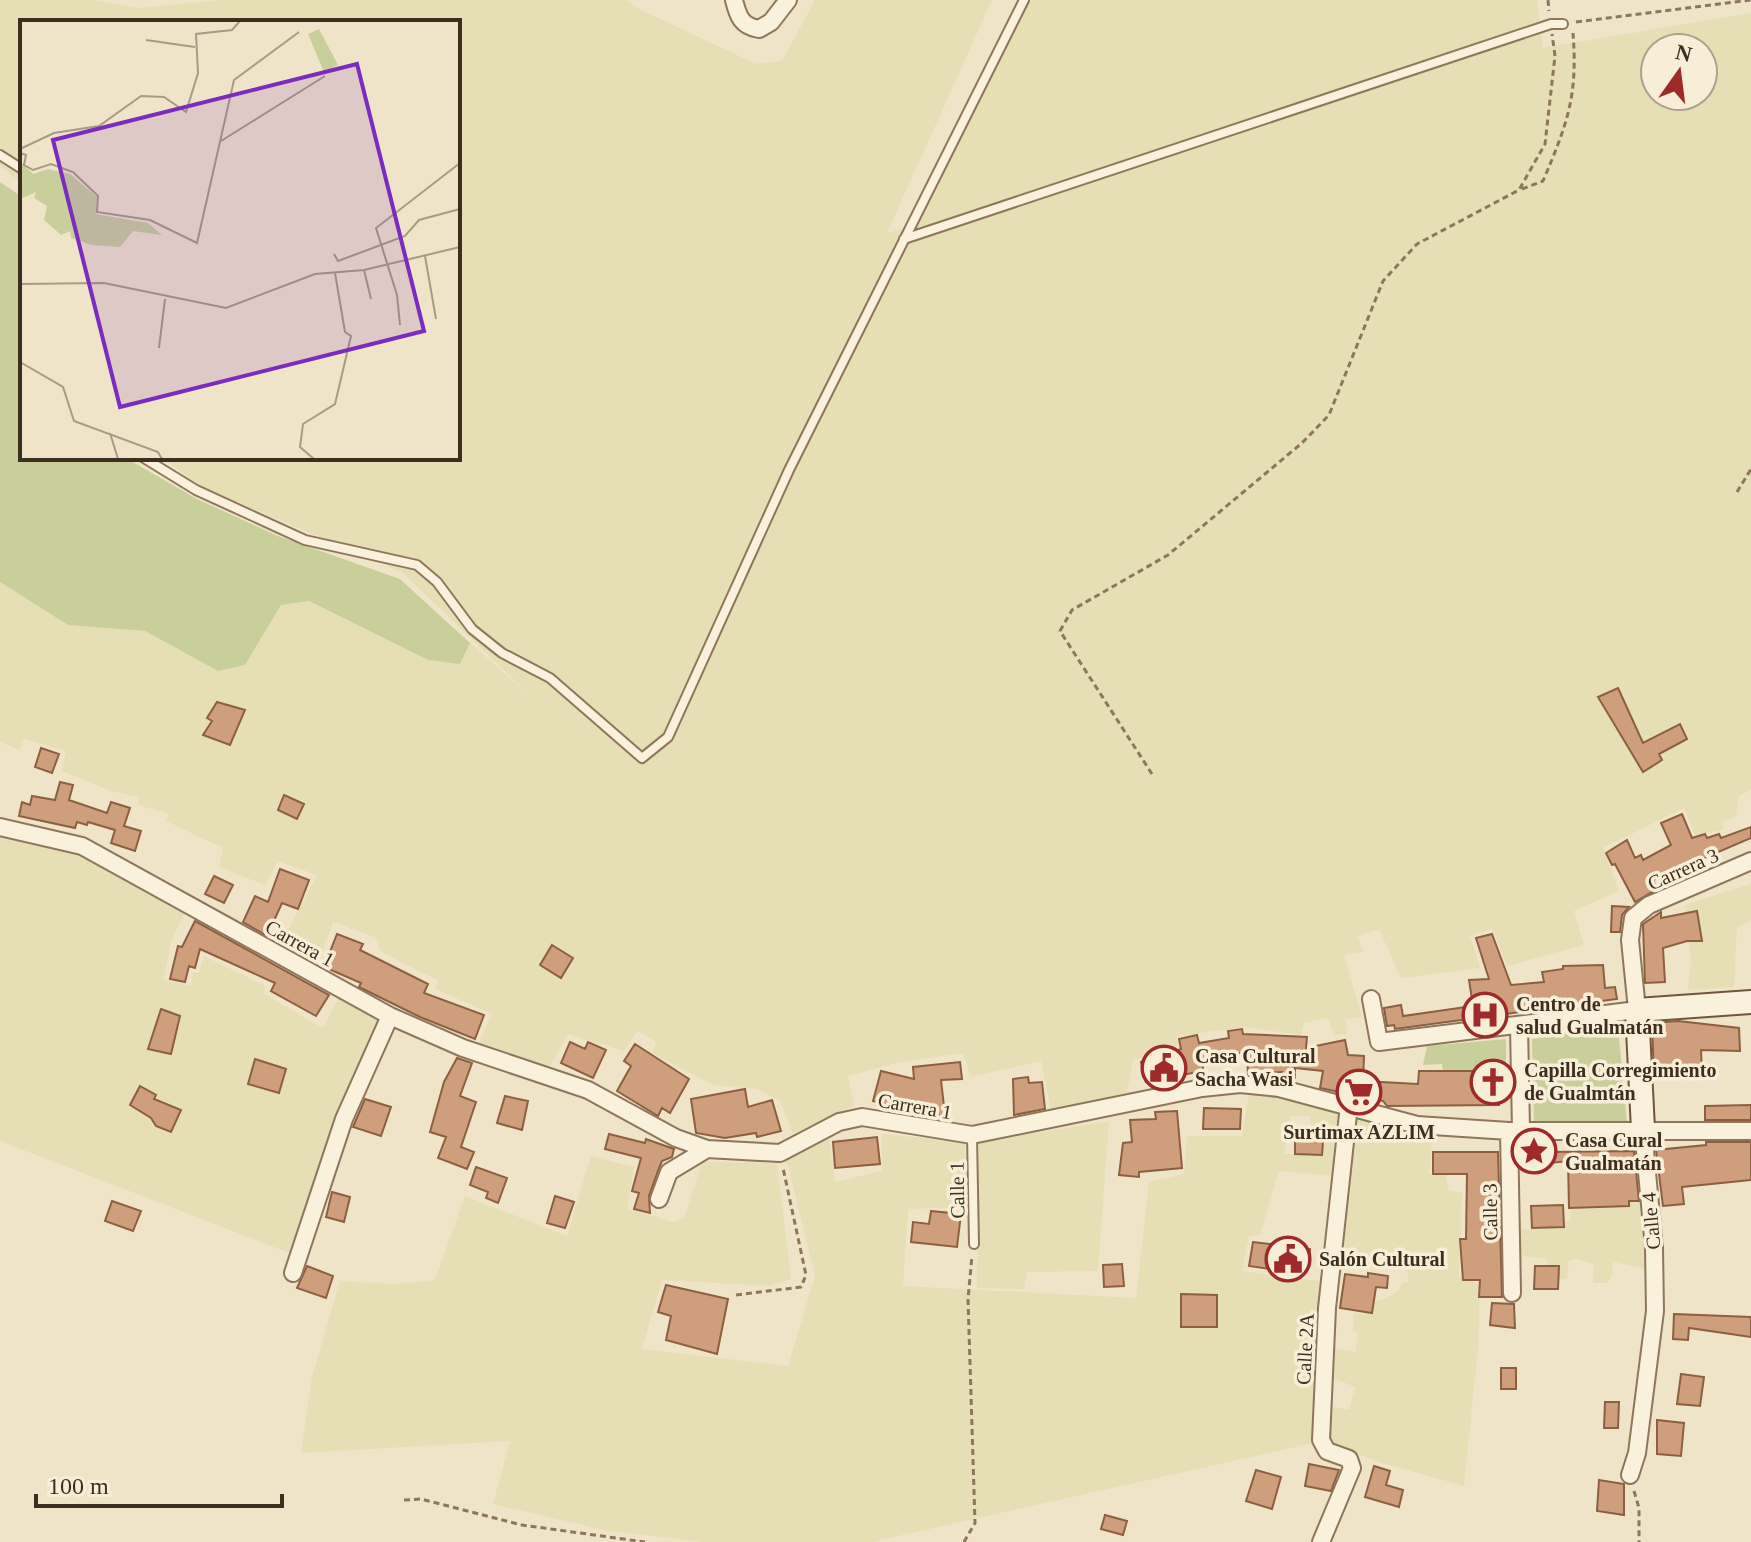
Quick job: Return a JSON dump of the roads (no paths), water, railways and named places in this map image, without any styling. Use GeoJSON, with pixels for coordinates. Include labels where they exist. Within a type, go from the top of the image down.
{"type":"FeatureCollection","features":[{"type":"Feature","properties":{"kind":"street"},"geometry":{"type":"LineString","coordinates":[[734,0],[739,19],[749,28],[759,29],[771,22],[788,0]]}},
{"type":"Feature","properties":{"kind":"street","name":"Carrera 1"},"geometry":{"type":"LineString","coordinates":[[0,827],[82,846],[390,1016],[463,1048],[588,1090],[676,1138],[707,1149],[780,1153],[839,1122],[862,1117],[972,1135],[1202,1088],[1240,1084],[1279,1088],[1417,1125],[1515,1130],[1751,1131]]}},
{"type":"Feature","properties":{"kind":"street","name":"Carrera 3"},"geometry":{"type":"LineString","coordinates":[[1633,918],[1649,905],[1751,861]]}},
{"type":"Feature","properties":{"kind":"street","name":"Calle 4"},"geometry":{"type":"LineString","coordinates":[[1630,1475],[1637,1453],[1655,1311],[1654,1248],[1630,940],[1633,918]]}},
{"type":"Feature","properties":{"kind":"street"},"geometry":{"type":"LineString","coordinates":[[1371,999],[1379,1042],[1637,1010],[1751,1002]]}},
{"type":"Feature","properties":{"kind":"street"},"geometry":{"type":"LineString","coordinates":[[293,1273],[344,1119],[390,1016]]}},
{"type":"Feature","properties":{"kind":"street","name":"Calle 3"},"geometry":{"type":"LineString","coordinates":[[1512,1293],[1519,1026]]}},
{"type":"Feature","properties":{"kind":"street","name":"Calle 2A"},"geometry":{"type":"LineString","coordinates":[[1321,1542],[1352,1468],[1343,1454],[1327,1451],[1321,1440],[1327,1308],[1349,1105]]}},
{"type":"Feature","properties":{"kind":"street"},"geometry":{"type":"LineString","coordinates":[[659,1199],[669,1172],[707,1149]]}},
{"type":"Feature","properties":{"kind":"lane"},"geometry":{"type":"LineString","coordinates":[[147,460],[196,490],[305,540],[417,565],[437,582],[472,629],[502,653],[550,678],[642,758],[668,737],[789,470],[1024,0]]}},
{"type":"Feature","properties":{"kind":"lane"},"geometry":{"type":"LineString","coordinates":[[904,239],[1551,24],[1563,24]]}},
{"type":"Feature","properties":{"kind":"lane"},"geometry":{"type":"LineString","coordinates":[[0,155],[20,168]]}},
{"type":"Feature","properties":{"kind":"lane","name":"Calle 1"},"geometry":{"type":"LineString","coordinates":[[972,1135],[974,1244]]}},
{"type":"Feature","properties":{"kind":"place","name":"Centro de salud Gualmatán"},"geometry":{"type":"Point","coordinates":[1485,1015]}},
{"type":"Feature","properties":{"kind":"place","name":"Casa Cultural Sacha Wasi"},"geometry":{"type":"Point","coordinates":[1164,1068]}},
{"type":"Feature","properties":{"kind":"place","name":"Capilla Corregimiento de Gualmtán"},"geometry":{"type":"Point","coordinates":[1493,1082]}},
{"type":"Feature","properties":{"kind":"place","name":"Surtimax AZLIM"},"geometry":{"type":"Point","coordinates":[1359,1092]}},
{"type":"Feature","properties":{"kind":"place","name":"Casa Cural Gualmatán"},"geometry":{"type":"Point","coordinates":[1534,1151]}},
{"type":"Feature","properties":{"kind":"place","name":"Salón Cultural"},"geometry":{"type":"Point","coordinates":[1288,1259]}}]}
